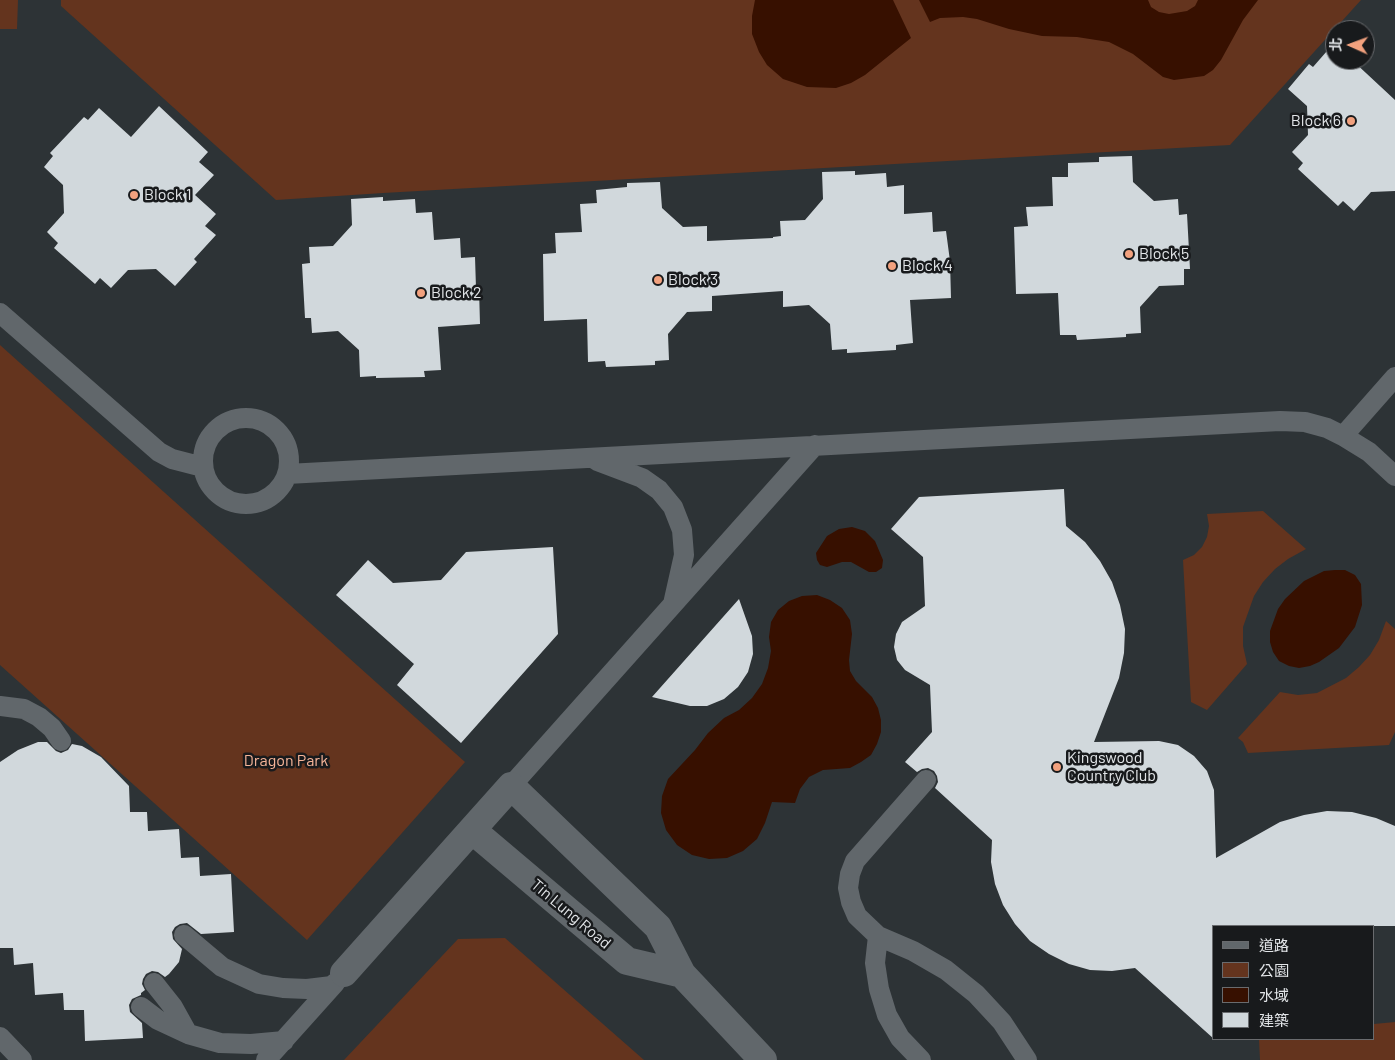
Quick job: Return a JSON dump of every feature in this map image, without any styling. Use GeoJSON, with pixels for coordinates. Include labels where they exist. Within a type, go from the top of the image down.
{"type":"FeatureCollection","features":[{"type":"Feature","properties":{"kind":"street"},"geometry":{"type":"LineString","coordinates":[[338,979],[511,786],[658,927],[682,974],[763,1060]]}},
{"type":"Feature","properties":{"kind":"street","name":"Tin Lung Road"},"geometry":{"type":"LineString","coordinates":[[472,830],[627,961],[682,974]]}},
{"type":"Feature","properties":{"kind":"lane"},"geometry":{"type":"LineString","coordinates":[[0,314],[159,452],[172,459],[203,467]]}},
{"type":"Feature","properties":{"kind":"lane"},"geometry":{"type":"LineString","coordinates":[[1343,436],[1395,377]]}},
{"type":"Feature","properties":{"kind":"lane"},"geometry":{"type":"LineString","coordinates":[[243,418],[256,419],[269,425],[280,434],[287,446],[289,460],[287,474],[280,487],[269,497],[256,503],[242,505],[228,500],[216,492],[207,481],[203,467],[203,452],[208,439],[217,429],[229,421],[243,418]]}},
{"type":"Feature","properties":{"kind":"lane"},"geometry":{"type":"LineString","coordinates":[[287,474],[1280,421],[1304,422],[1327,428],[1369,452],[1395,476]]}},
{"type":"Feature","properties":{"kind":"lane"},"geometry":{"type":"LineString","coordinates":[[511,786],[815,446]]}},
{"type":"Feature","properties":{"kind":"lane"},"geometry":{"type":"LineString","coordinates":[[590,458],[642,478],[660,490],[673,507],[682,530],[684,555],[672,606]]}},
{"type":"Feature","properties":{"kind":"lane"},"geometry":{"type":"LineString","coordinates":[[0,706],[24,709],[39,717],[52,728],[61,741]]}},
{"type":"Feature","properties":{"kind":"lane"},"geometry":{"type":"LineString","coordinates":[[926,780],[855,861],[850,874],[848,888],[851,902],[858,916],[878,936],[913,951],[946,970],[976,994],[1002,1022],[1027,1060]]}},
{"type":"Feature","properties":{"kind":"lane"},"geometry":{"type":"LineString","coordinates":[[184,935],[222,967],[259,984],[283,988],[308,989],[338,979]]}},
{"type":"Feature","properties":{"kind":"lane"},"geometry":{"type":"LineString","coordinates":[[878,936],[875,963],[879,989],[887,1014],[900,1038],[921,1060]]}},
{"type":"Feature","properties":{"kind":"lane"},"geometry":{"type":"LineString","coordinates":[[266,1060],[338,979]]}},
{"type":"Feature","properties":{"kind":"lane"},"geometry":{"type":"LineString","coordinates":[[154,983],[173,1007],[188,1034]]}},
{"type":"Feature","properties":{"kind":"lane"},"geometry":{"type":"LineString","coordinates":[[141,1007],[158,1020],[188,1034],[220,1043],[252,1044],[284,1041]]}},
{"type":"Feature","properties":{"kind":"lane"},"geometry":{"type":"LineString","coordinates":[[0,1037],[22,1060]]}},
{"type":"Feature","properties":{"kind":"lane"},"geometry":{"type":"LineString","coordinates":[[0,1058],[16,1060]]}},
{"type":"Feature","properties":{"kind":"green space"},"geometry":{"type":"Polygon","coordinates":[[[0,0],[18,0],[17,29],[0,29],[0,0]]]}},
{"type":"Feature","properties":{"kind":"green space"},"geometry":{"type":"Polygon","coordinates":[[[61,0],[1361,0],[1343,20],[1325,20],[1325,40],[1230,145],[276,200],[61,6],[61,0]]]}},
{"type":"Feature","properties":{"kind":"green space","name":"Dragon Park"},"geometry":{"type":"Polygon","coordinates":[[[0,345],[465,762],[307,940],[0,665],[0,345]]]}},
{"type":"Feature","properties":{"kind":"green space"},"geometry":{"type":"Polygon","coordinates":[[[1263,511],[1306,549],[1275,569],[1254,596],[1243,627],[1243,646],[1247,664],[1207,710],[1191,702],[1183,560],[1194,555],[1202,547],[1207,537],[1209,526],[1207,514],[1263,511]]]}},
{"type":"Feature","properties":{"kind":"green space"},"geometry":{"type":"Polygon","coordinates":[[[1386,621],[1395,629],[1395,732],[1389,745],[1248,753],[1243,742],[1238,738],[1280,692],[1298,695],[1317,693],[1346,678],[1370,655],[1379,640],[1386,621]]]}},
{"type":"Feature","properties":{"kind":"green space"},"geometry":{"type":"Polygon","coordinates":[[[505,938],[644,1060],[344,1060],[458,939],[505,938]]]}},
{"type":"Feature","properties":{"kind":"green space"},"geometry":{"type":"Polygon","coordinates":[[[1395,1022],[1395,1060],[1260,1060],[1259,1040],[1375,1040],[1375,1024],[1395,1022]]]}},
{"type":"Feature","properties":{"kind":"water"},"geometry":{"type":"Polygon","coordinates":[[[755,0],[893,0],[911,38],[865,75],[851,83],[836,88],[807,87],[783,79],[767,65],[759,52],[752,34],[752,16],[755,0]]]}},
{"type":"Feature","properties":{"kind":"water"},"geometry":{"type":"Polygon","coordinates":[[[919,0],[1148,0],[1151,7],[1159,12],[1169,14],[1187,11],[1195,6],[1198,0],[1258,0],[1243,20],[1221,60],[1213,70],[1204,76],[1174,80],[1163,77],[1133,54],[1109,42],[1077,37],[1042,36],[963,17],[940,18],[930,22],[919,0]]]}},
{"type":"Feature","properties":{"kind":"water"},"geometry":{"type":"Polygon","coordinates":[[[852,527],[865,531],[875,541],[883,560],[882,568],[876,572],[869,572],[851,562],[842,562],[827,567],[820,565],[817,560],[816,553],[827,536],[839,529],[852,527]]]}},
{"type":"Feature","properties":{"kind":"water"},"geometry":{"type":"Polygon","coordinates":[[[1345,570],[1355,575],[1361,584],[1362,605],[1355,627],[1339,648],[1319,662],[1299,668],[1279,661],[1273,652],[1270,642],[1270,631],[1278,609],[1285,599],[1304,581],[1324,571],[1345,570]]]}},
{"type":"Feature","properties":{"kind":"water"},"geometry":{"type":"Polygon","coordinates":[[[817,595],[830,600],[842,608],[850,620],[852,634],[849,660],[850,671],[856,681],[872,697],[878,708],[881,732],[877,744],[871,755],[850,768],[823,770],[809,777],[800,789],[795,803],[772,802],[757,839],[743,851],[727,858],[709,859],[692,855],[677,845],[666,830],[661,813],[662,796],[668,779],[708,733],[724,718],[739,710],[752,698],[762,684],[768,668],[771,651],[769,637],[771,622],[778,610],[789,601],[802,596],[817,595]]]}},
{"type":"Feature","properties":{"kind":"building","name":"Block 6"},"geometry":{"type":"Polygon","coordinates":[[[1325,53],[1325,70],[1363,70],[1395,100],[1395,191],[1371,192],[1354,211],[1343,201],[1338,206],[1298,169],[1303,163],[1292,152],[1308,135],[1307,106],[1288,89],[1309,64],[1313,67],[1325,53]]]}},
{"type":"Feature","properties":{"kind":"building","name":"Block 1"},"geometry":{"type":"Polygon","coordinates":[[[159,106],[208,152],[199,162],[214,175],[195,195],[216,214],[205,226],[216,235],[194,259],[197,262],[175,286],[156,269],[128,270],[111,288],[100,278],[95,284],[54,248],[58,243],[47,232],[64,213],[63,185],[44,167],[53,156],[50,153],[84,117],[88,120],[99,108],[131,137],[159,106]]]}},
{"type":"Feature","properties":{"kind":"building","name":"Block 5"},"geometry":{"type":"Polygon","coordinates":[[[1132,156],[1133,182],[1154,201],[1178,199],[1179,215],[1187,214],[1190,269],[1184,269],[1184,285],[1159,286],[1140,307],[1141,333],[1126,334],[1126,337],[1077,340],[1076,335],[1060,335],[1058,293],[1016,294],[1014,227],[1028,226],[1026,207],[1053,206],[1052,177],[1068,177],[1068,163],[1099,162],[1099,157],[1132,156]]]}},
{"type":"Feature","properties":{"kind":"building"},"geometry":{"type":"Polygon","coordinates":[[[855,171],[855,175],[886,173],[887,187],[904,185],[904,214],[932,212],[933,232],[946,231],[950,261],[951,298],[910,300],[913,343],[896,345],[896,350],[847,353],[847,349],[832,350],[830,324],[809,305],[783,307],[783,291],[712,296],[712,311],[687,312],[668,334],[669,360],[655,361],[655,365],[606,367],[605,361],[588,362],[587,319],[544,321],[543,254],[556,253],[555,233],[582,232],[580,204],[597,203],[596,190],[627,187],[627,183],[660,182],[662,208],[683,227],[707,226],[707,241],[773,238],[781,236],[780,221],[805,220],[823,199],[822,172],[855,171]]]}},
{"type":"Feature","properties":{"kind":"building","name":"Block 2"},"geometry":{"type":"Polygon","coordinates":[[[383,197],[383,201],[415,199],[416,213],[432,212],[434,240],[460,238],[461,258],[475,257],[476,288],[479,288],[480,324],[438,327],[441,370],[424,371],[425,377],[360,377],[359,350],[338,331],[312,333],[311,318],[305,318],[302,264],[310,263],[309,247],[333,246],[352,225],[351,199],[383,197]]]}},
{"type":"Feature","properties":{"kind":"building","name":"Kingswood Country Club"},"geometry":{"type":"Polygon","coordinates":[[[1064,489],[1066,526],[1085,542],[1100,561],[1112,582],[1120,605],[1125,629],[1124,653],[1119,678],[1094,742],[1159,741],[1178,745],[1194,756],[1207,771],[1214,790],[1216,858],[1280,822],[1304,815],[1327,811],[1352,812],[1376,818],[1395,826],[1395,926],[1212,925],[1212,1037],[1135,968],[1112,971],[1090,970],[1069,964],[1049,954],[1030,941],[1015,924],[1003,905],[995,884],[991,862],[992,840],[935,788],[938,782],[934,771],[928,768],[917,772],[905,762],[932,732],[930,685],[905,670],[897,660],[894,647],[896,634],[902,622],[925,606],[923,557],[891,529],[919,497],[1064,489]]]}},
{"type":"Feature","properties":{"kind":"building"},"geometry":{"type":"Polygon","coordinates":[[[553,547],[558,634],[461,743],[397,685],[414,664],[336,595],[368,560],[393,583],[441,580],[466,552],[553,547]]]}},
{"type":"Feature","properties":{"kind":"building"},"geometry":{"type":"Polygon","coordinates":[[[739,599],[752,636],[753,654],[748,672],[738,687],[724,699],[707,706],[690,706],[652,697],[739,599]]]}},
{"type":"Feature","properties":{"kind":"building"},"geometry":{"type":"Polygon","coordinates":[[[38,742],[47,742],[56,751],[61,753],[68,750],[72,744],[82,746],[101,757],[129,786],[130,812],[147,812],[148,831],[179,829],[181,858],[199,857],[200,876],[231,874],[234,932],[201,934],[187,923],[175,927],[172,932],[173,939],[182,949],[179,962],[165,977],[158,972],[152,971],[146,974],[142,984],[145,990],[141,995],[132,999],[129,1005],[130,1012],[142,1023],[143,1038],[85,1041],[84,1010],[64,1010],[63,993],[35,995],[33,963],[14,965],[13,948],[0,948],[0,762],[18,750],[38,742]]]}},
{"type":"Feature","properties":{"kind":"place","name":"Block 6"},"geometry":{"type":"Point","coordinates":[1351,121]}},
{"type":"Feature","properties":{"kind":"place","name":"Block 1"},"geometry":{"type":"Point","coordinates":[134,195]}},
{"type":"Feature","properties":{"kind":"place","name":"Block 5"},"geometry":{"type":"Point","coordinates":[1129,254]}},
{"type":"Feature","properties":{"kind":"place","name":"Block 4"},"geometry":{"type":"Point","coordinates":[892,266]}},
{"type":"Feature","properties":{"kind":"place","name":"Block 3"},"geometry":{"type":"Point","coordinates":[658,280]}},
{"type":"Feature","properties":{"kind":"place","name":"Block 2"},"geometry":{"type":"Point","coordinates":[421,293]}},
{"type":"Feature","properties":{"kind":"place","name":"Kingswood Country Club"},"geometry":{"type":"Point","coordinates":[1057,767]}}]}
